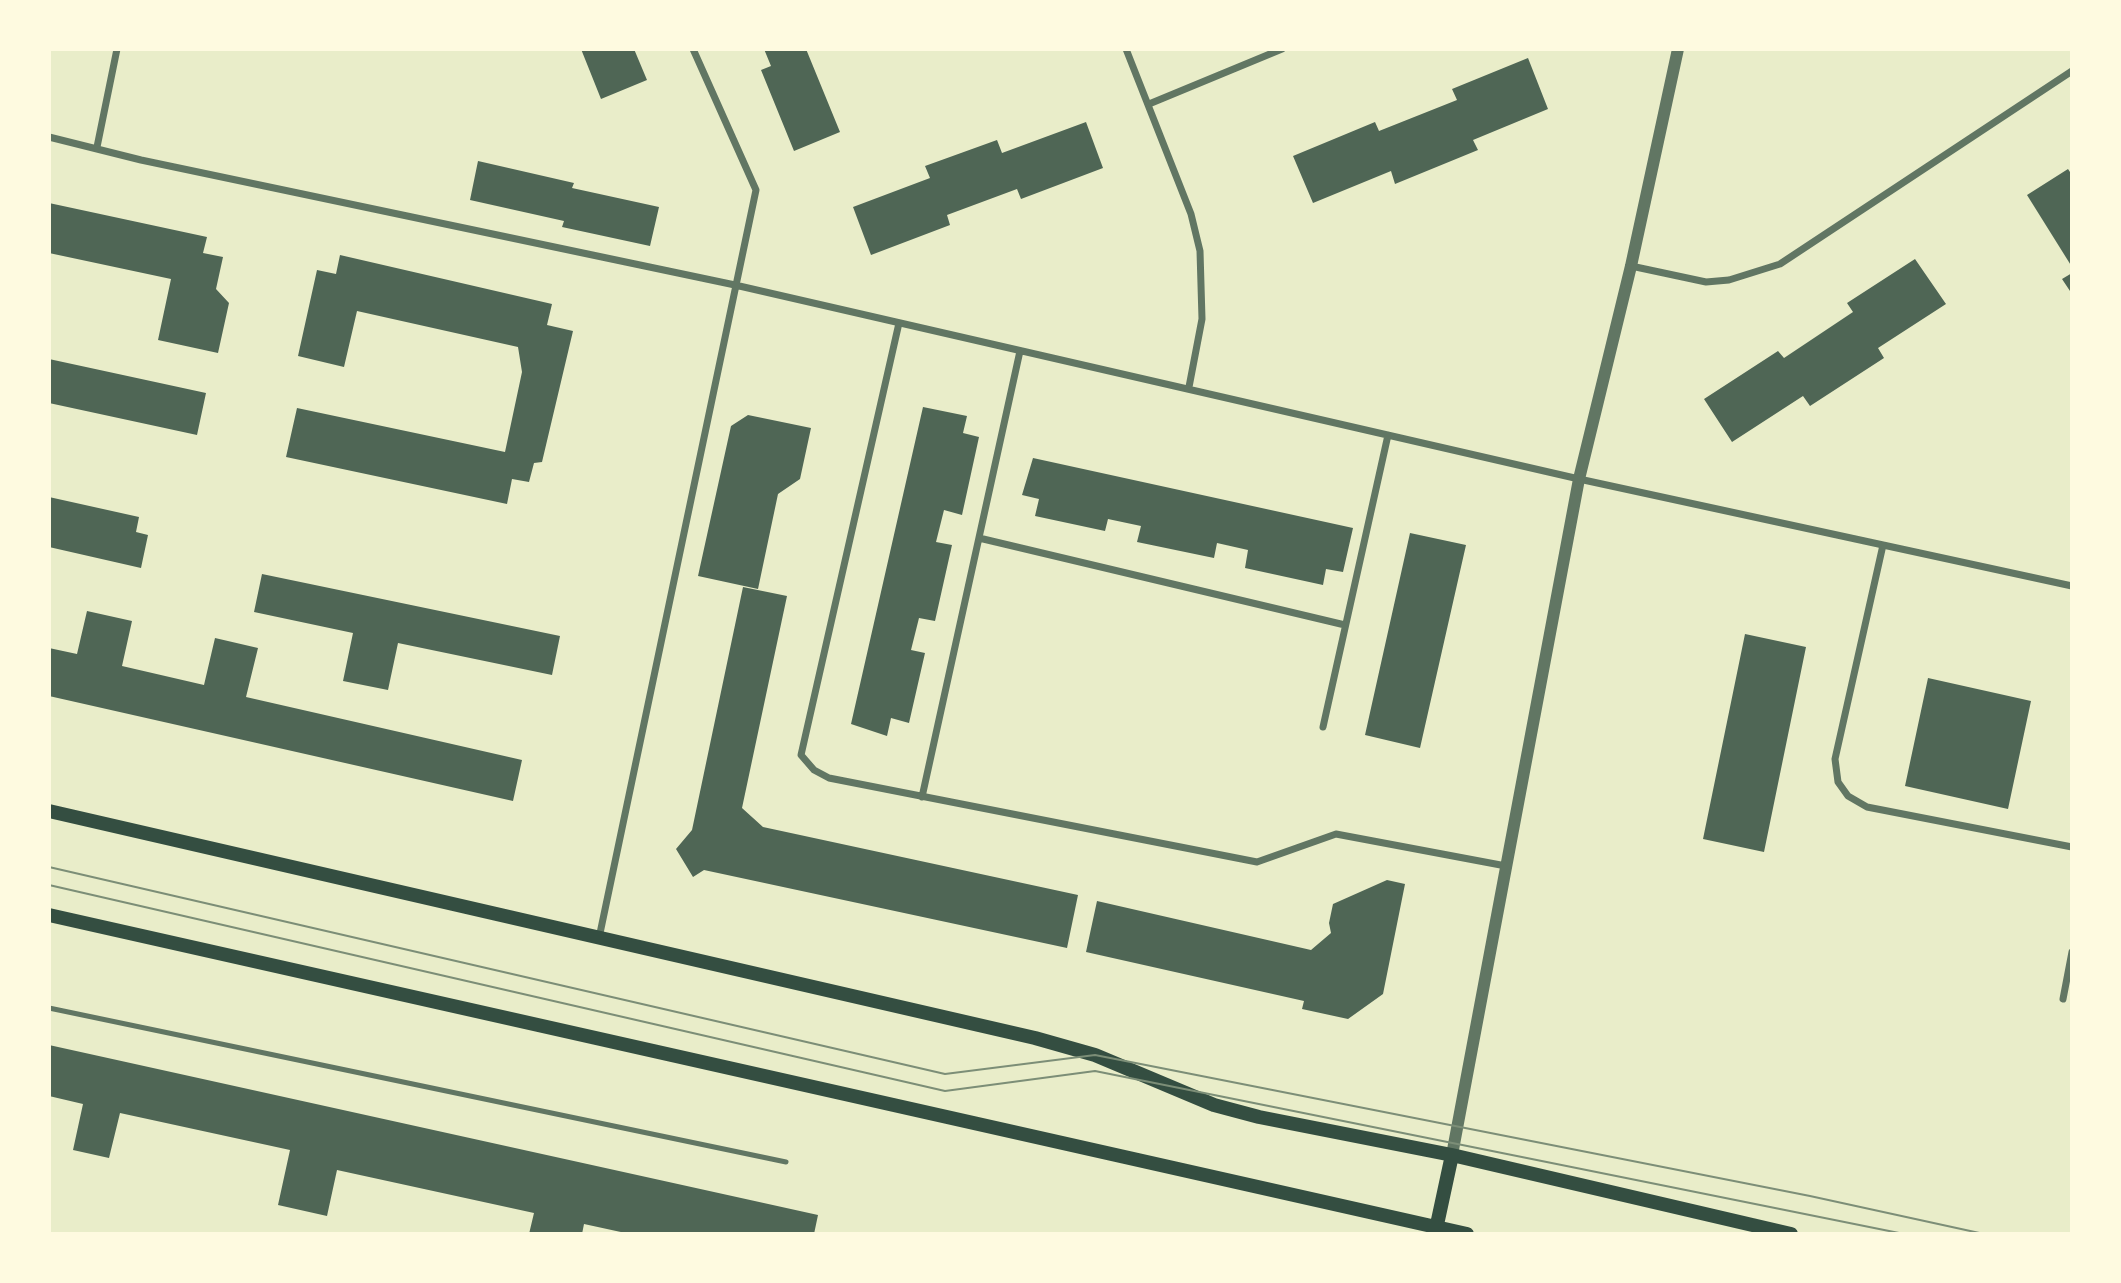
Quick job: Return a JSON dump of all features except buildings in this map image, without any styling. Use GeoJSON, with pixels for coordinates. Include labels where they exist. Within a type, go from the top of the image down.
{"type":"FeatureCollection","features":[{"type":"Feature","properties":{"kind":"main road"},"geometry":{"type":"LineString","coordinates":[[49,811],[1035,1038],[1095,1055],[1214,1105],[1451,1155],[1791,1234]]}},
{"type":"Feature","properties":{"kind":"main road"},"geometry":{"type":"LineString","coordinates":[[49,915],[1436,1231],[1467,1234]]}},
{"type":"Feature","properties":{"kind":"main road"},"geometry":{"type":"LineString","coordinates":[[1436,1231],[1451,1155]]}},
{"type":"Feature","properties":{"kind":"street"},"geometry":{"type":"LineString","coordinates":[[97,147],[117,49]]}},
{"type":"Feature","properties":{"kind":"street"},"geometry":{"type":"LineString","coordinates":[[599,939],[756,190],[693,49]]}},
{"type":"Feature","properties":{"kind":"street"},"geometry":{"type":"LineString","coordinates":[[1126,49],[1191,214],[1200,251],[1202,319],[1189,387]]}},
{"type":"Feature","properties":{"kind":"street"},"geometry":{"type":"LineString","coordinates":[[1149,104],[1282,49]]}},
{"type":"Feature","properties":{"kind":"street"},"geometry":{"type":"LineString","coordinates":[[1451,1155],[1579,479],[1632,266],[1678,49]]}},
{"type":"Feature","properties":{"kind":"street"},"geometry":{"type":"LineString","coordinates":[[1632,266],[1706,282],[1729,280],[1780,264],[2072,71]]}},
{"type":"Feature","properties":{"kind":"street"},"geometry":{"type":"LineString","coordinates":[[49,136],[168,165],[735,285],[1189,387],[1579,479],[2072,586]]}},
{"type":"Feature","properties":{"kind":"street"},"geometry":{"type":"LineString","coordinates":[[899,323],[801,755],[814,770],[829,778],[1257,862],[1336,834],[1507,867]]}},
{"type":"Feature","properties":{"kind":"street"},"geometry":{"type":"LineString","coordinates":[[922,797],[1020,351]]}},
{"type":"Feature","properties":{"kind":"street"},"geometry":{"type":"LineString","coordinates":[[1323,727],[1388,435]]}},
{"type":"Feature","properties":{"kind":"street"},"geometry":{"type":"LineString","coordinates":[[979,538],[1345,625]]}},
{"type":"Feature","properties":{"kind":"street"},"geometry":{"type":"LineString","coordinates":[[1883,545],[1835,758],[1838,782],[1848,796],[1867,807],[2072,847]]}},
{"type":"Feature","properties":{"kind":"street"},"geometry":{"type":"LineString","coordinates":[[2063,999],[2072,952]]}},
{"type":"Feature","properties":{"kind":"lane"},"geometry":{"type":"LineString","coordinates":[[49,1008],[786,1162]]}},
{"type":"Feature","properties":{"kind":"tram line"},"geometry":{"type":"LineString","coordinates":[[49,867],[945,1074],[1095,1055],[1810,1196],[1984,1234]]}},
{"type":"Feature","properties":{"kind":"tram line"},"geometry":{"type":"LineString","coordinates":[[49,885],[945,1091],[1095,1071],[1904,1234]]}}]}
